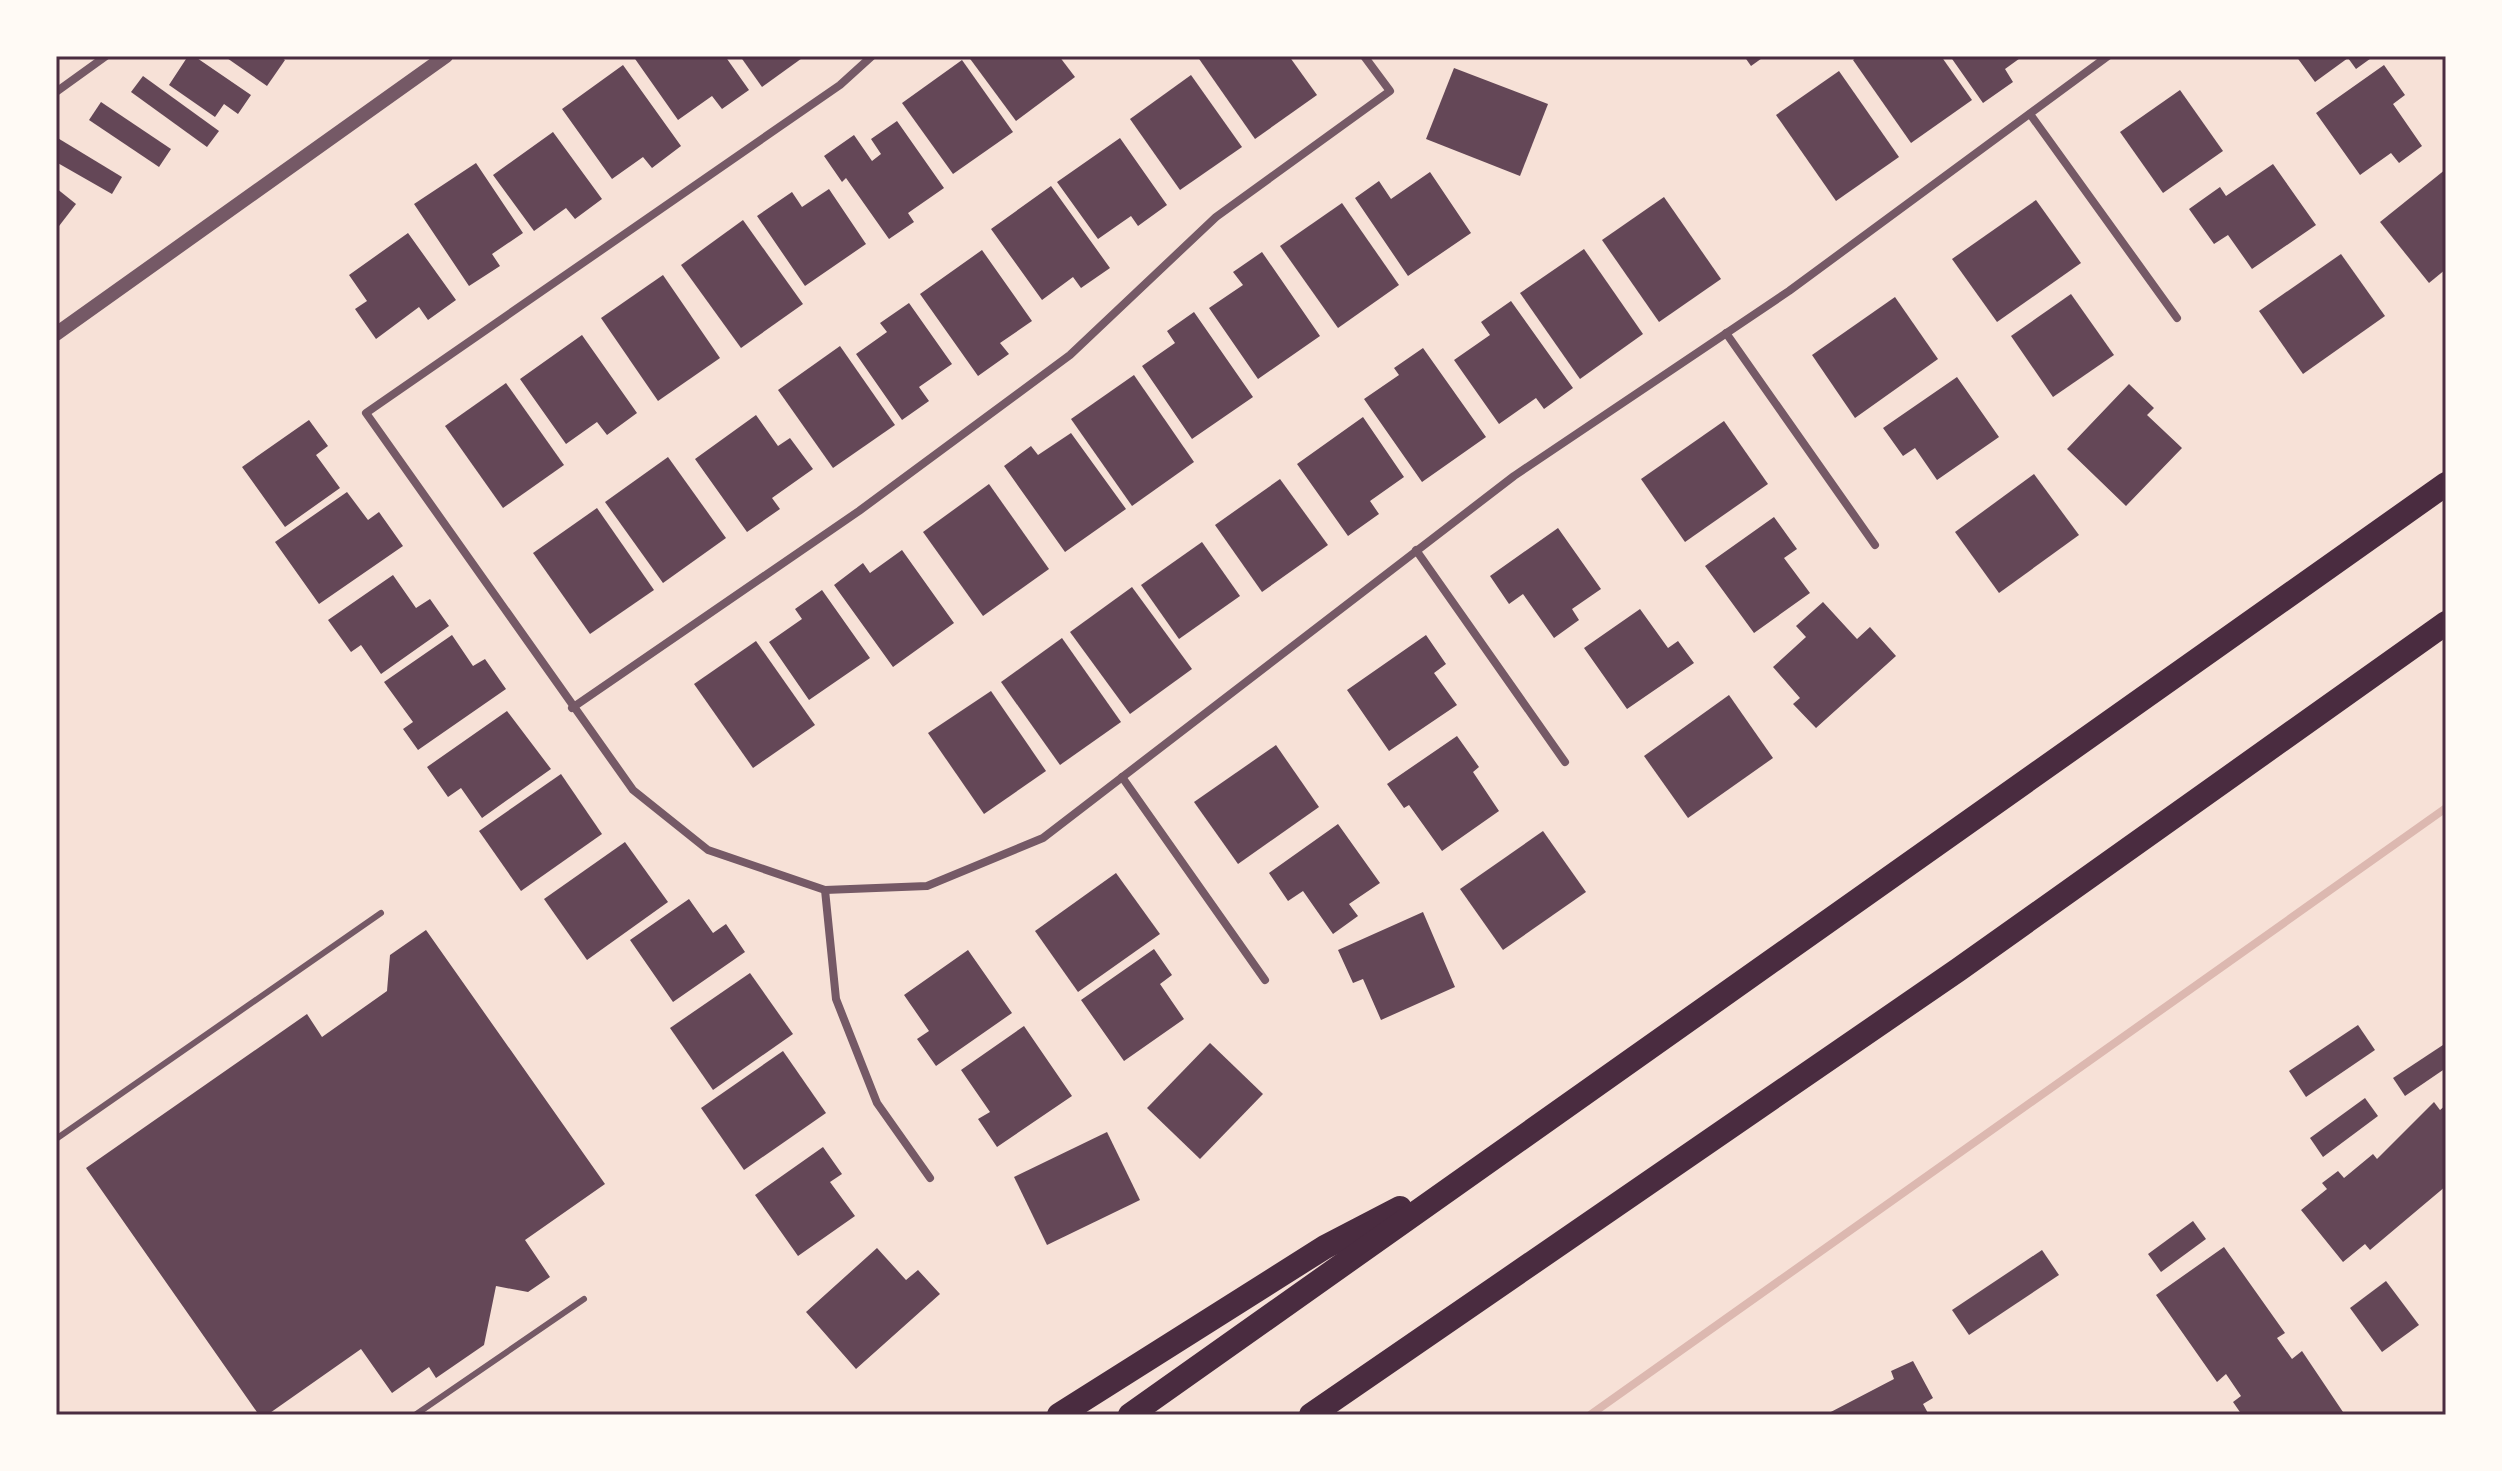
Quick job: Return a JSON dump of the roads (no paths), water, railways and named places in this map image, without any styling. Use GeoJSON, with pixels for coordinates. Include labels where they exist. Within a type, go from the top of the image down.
{"type":"FeatureCollection","features":[{"type":"Feature","properties":{"kind":"highway"},"geometry":{"type":"LineString","coordinates":[[1130,1415],[2446,484]]}},
{"type":"Feature","properties":{"kind":"highway"},"geometry":{"type":"LineString","coordinates":[[1311,1415],[1958,970],[2446,623]]}},
{"type":"Feature","properties":{"kind":"highway"},"geometry":{"type":"LineString","coordinates":[[1059,1415],[1325,1247],[1480,1166]]}},
{"type":"Feature","properties":{"kind":"highway"},"geometry":{"type":"LineString","coordinates":[[1334,1415],[1449,1320]]}},
{"type":"Feature","properties":{"kind":"street"},"geometry":{"type":"LineString","coordinates":[[56,92],[106,56]]}},
{"type":"Feature","properties":{"kind":"street"},"geometry":{"type":"LineString","coordinates":[[56,334],[446,56]]}},
{"type":"Feature","properties":{"kind":"street"},"geometry":{"type":"LineString","coordinates":[[872,56],[840,85],[366,413],[633,790],[708,850],[825,890],[927,886],[1043,838],[1514,476],[1726,333],[2108,56]]}},
{"type":"Feature","properties":{"kind":"street"},"geometry":{"type":"LineString","coordinates":[[572,708],[859,511],[1070,355],[1216,217],[1390,91],[1364,56]]}},
{"type":"Feature","properties":{"kind":"street"},"geometry":{"type":"LineString","coordinates":[[2030,114],[2177,318]]}},
{"type":"Feature","properties":{"kind":"street"},"geometry":{"type":"LineString","coordinates":[[1726,333],[1875,545]]}},
{"type":"Feature","properties":{"kind":"street"},"geometry":{"type":"LineString","coordinates":[[1416,550],[1565,762]]}},
{"type":"Feature","properties":{"kind":"street"},"geometry":{"type":"LineString","coordinates":[[1122,777],[1265,980]]}},
{"type":"Feature","properties":{"kind":"street"},"geometry":{"type":"LineString","coordinates":[[825,890],[836,999],[877,1103],[930,1178]]}},
{"type":"Feature","properties":{"kind":"lane"},"geometry":{"type":"LineString","coordinates":[[56,1139],[381,913]]}},
{"type":"Feature","properties":{"kind":"lane"},"geometry":{"type":"LineString","coordinates":[[415,1415],[584,1299]]}},
{"type":"Feature","properties":{"kind":"waterway"},"geometry":{"type":"LineString","coordinates":[[1590,1415],[2446,808]]}}]}
